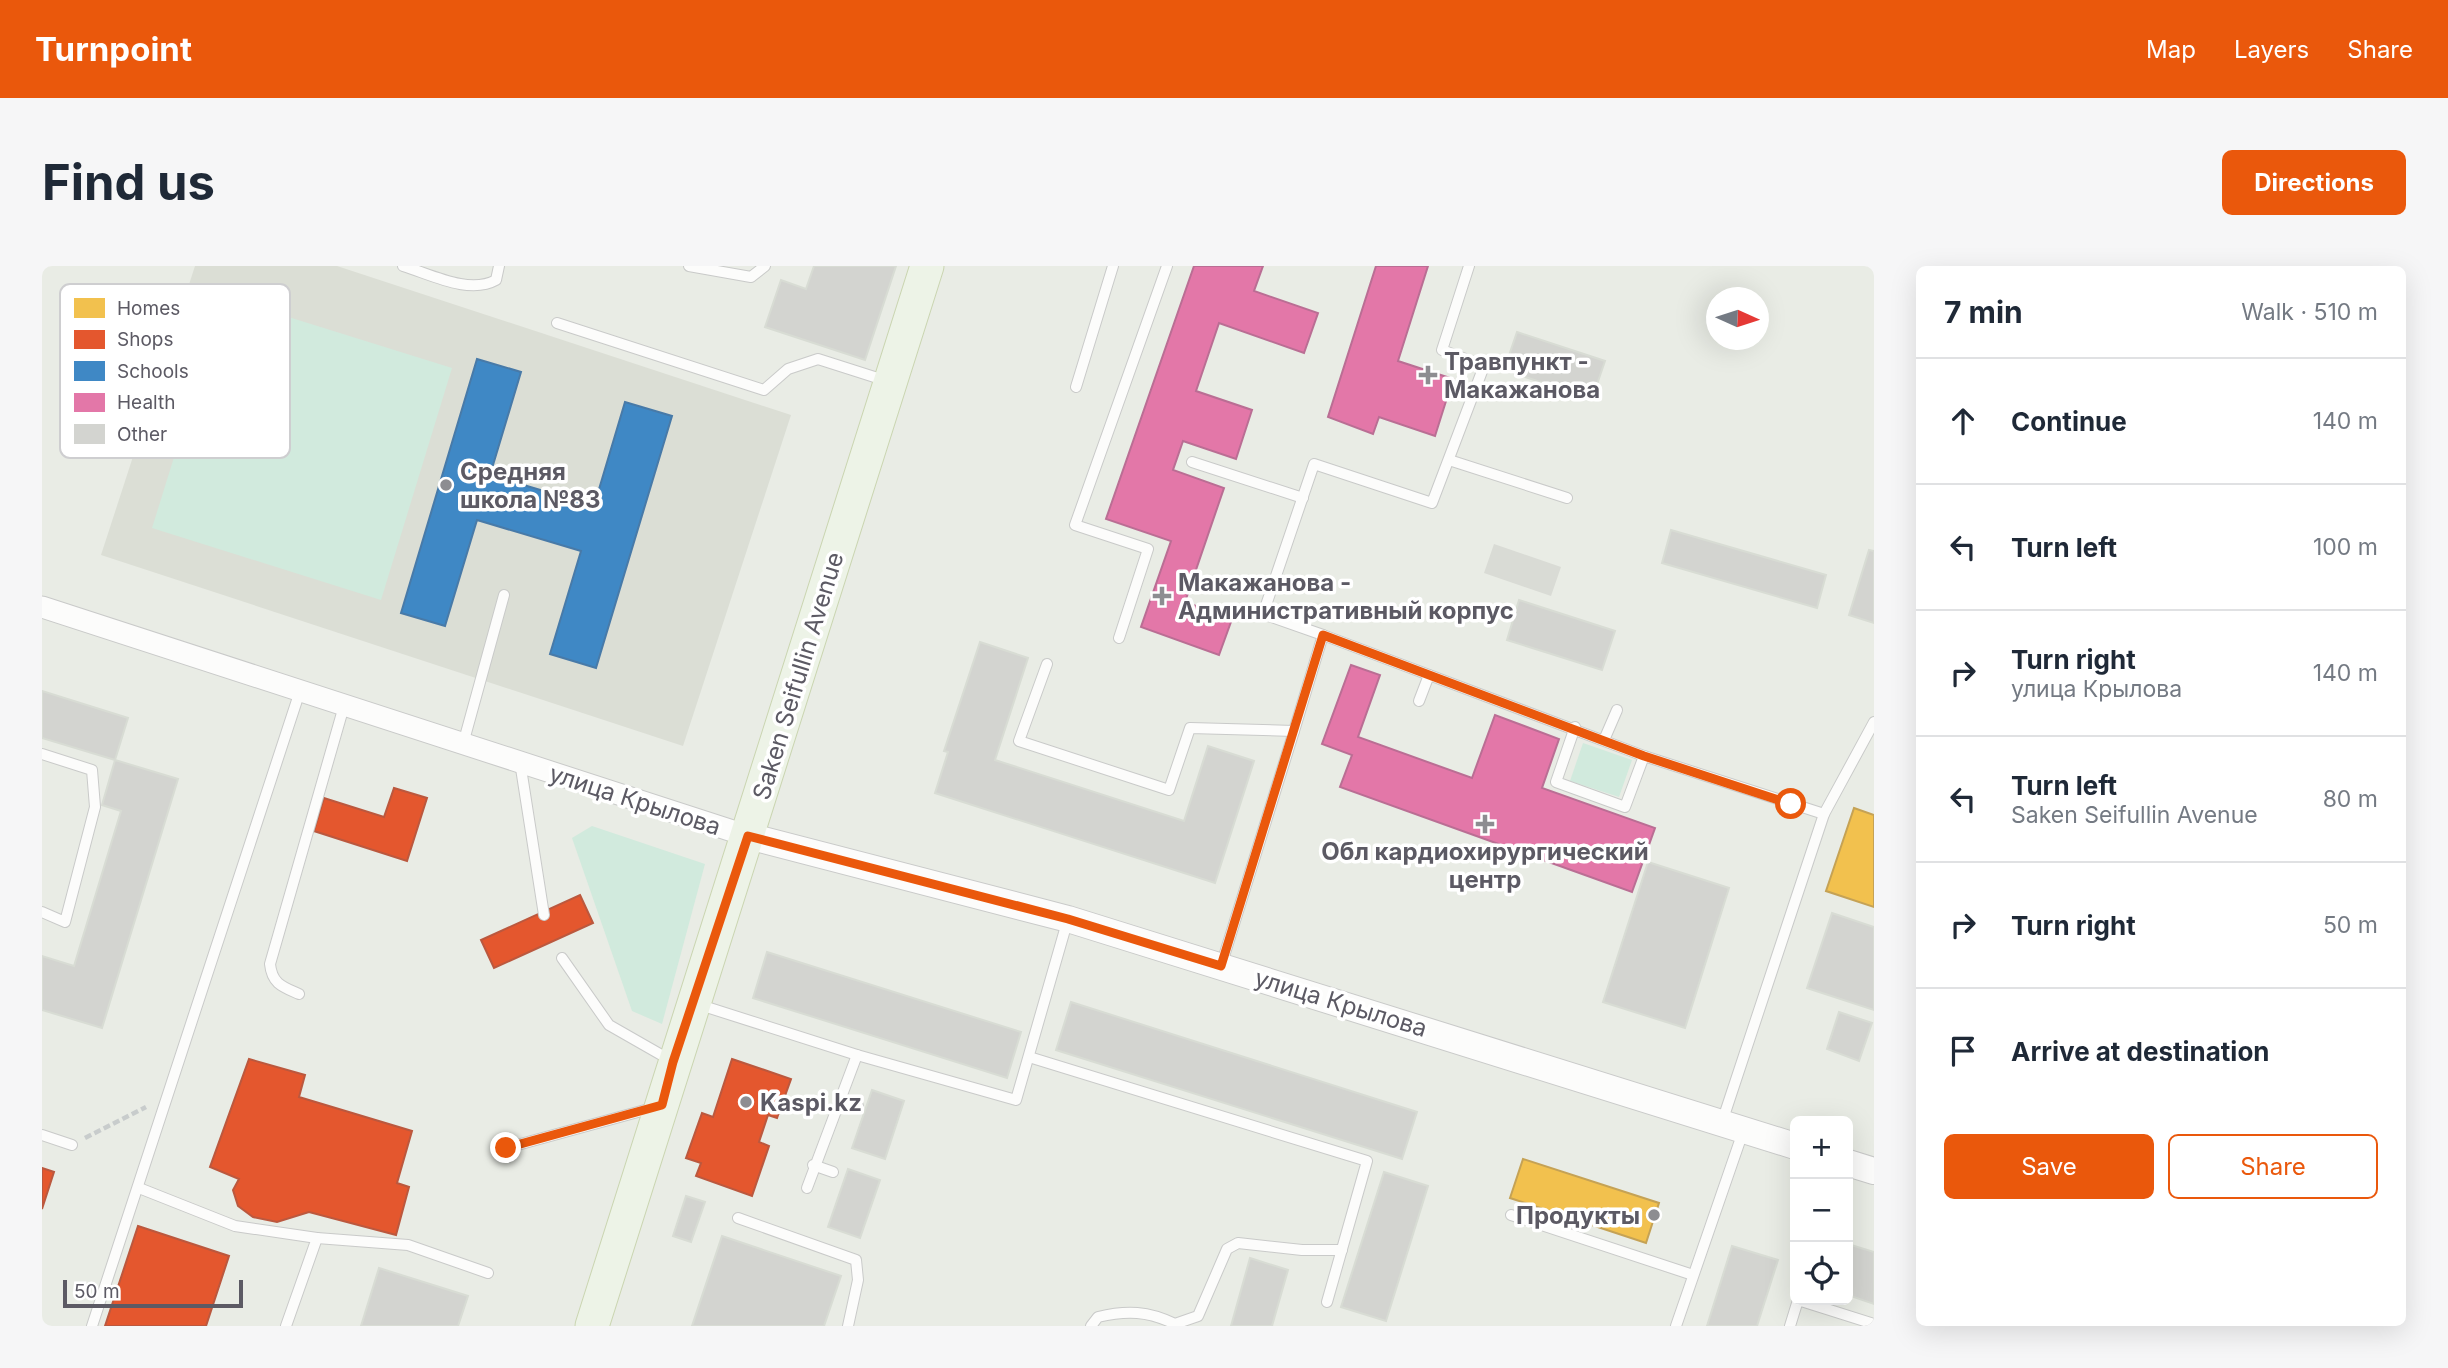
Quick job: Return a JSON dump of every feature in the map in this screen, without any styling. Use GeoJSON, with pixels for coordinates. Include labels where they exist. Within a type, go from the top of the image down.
{"type":"FeatureCollection","features":[{"type":"Feature","properties":{"kind":"main road","name":"Saken Seifullin Avenue"},"geometry":{"type":"LineString","coordinates":[[592,1326],[673,1062],[748,836],[927,266]]}},
{"type":"Feature","properties":{"kind":"street","name":"улица Крылова"},"geometry":{"type":"LineString","coordinates":[[42,607],[748,836],[1068,919],[1790,1144]]}},
{"type":"Feature","properties":{"kind":"street"},"geometry":{"type":"LineString","coordinates":[[1853,1165],[1874,1171]]}},
{"type":"Feature","properties":{"kind":"lane"},"geometry":{"type":"LineString","coordinates":[[403,266],[470,286],[484,286],[496,280],[499,266]]}},
{"type":"Feature","properties":{"kind":"lane"},"geometry":{"type":"LineString","coordinates":[[689,266],[751,277],[765,266]]}},
{"type":"Feature","properties":{"kind":"lane"},"geometry":{"type":"LineString","coordinates":[[1076,387],[1113,266]]}},
{"type":"Feature","properties":{"kind":"lane"},"geometry":{"type":"LineString","coordinates":[[1119,638],[1148,549],[1075,525],[1167,266]]}},
{"type":"Feature","properties":{"kind":"lane"},"geometry":{"type":"LineString","coordinates":[[1469,266],[1442,350],[1484,366],[1432,503],[1314,464],[1263,614],[1574,727],[1644,756],[1824,814]]}},
{"type":"Feature","properties":{"kind":"lane"},"geometry":{"type":"LineString","coordinates":[[557,323],[764,390],[788,369],[818,359],[890,382]]}},
{"type":"Feature","properties":{"kind":"lane"},"geometry":{"type":"LineString","coordinates":[[1449,460],[1567,498]]}},
{"type":"Feature","properties":{"kind":"lane"},"geometry":{"type":"LineString","coordinates":[[1192,462],[1303,498]]}},
{"type":"Feature","properties":{"kind":"lane"},"geometry":{"type":"LineString","coordinates":[[463,744],[504,595]]}},
{"type":"Feature","properties":{"kind":"lane"},"geometry":{"type":"LineString","coordinates":[[1221,966],[1323,635]]}},
{"type":"Feature","properties":{"kind":"lane"},"geometry":{"type":"LineString","coordinates":[[1047,664],[1019,741],[1169,790],[1191,728],[1294,731]]}},
{"type":"Feature","properties":{"kind":"lane"},"geometry":{"type":"LineString","coordinates":[[1419,701],[1429,675]]}},
{"type":"Feature","properties":{"kind":"lane"},"geometry":{"type":"LineString","coordinates":[[92,1326],[300,691]]}},
{"type":"Feature","properties":{"kind":"lane"},"geometry":{"type":"LineString","coordinates":[[299,994],[277,985],[271,975],[270,964],[344,706]]}},
{"type":"Feature","properties":{"kind":"lane"},"geometry":{"type":"LineString","coordinates":[[1604,740],[1617,710]]}},
{"type":"Feature","properties":{"kind":"lane"},"geometry":{"type":"LineString","coordinates":[[1676,1326],[1693,1275],[1733,1126],[1824,814],[1874,722]]}},
{"type":"Feature","properties":{"kind":"lane"},"geometry":{"type":"LineString","coordinates":[[1574,727],[1556,782],[1625,807],[1644,756]]}},
{"type":"Feature","properties":{"kind":"lane"},"geometry":{"type":"LineString","coordinates":[[42,754],[92,770],[95,807],[65,922],[42,912]]}},
{"type":"Feature","properties":{"kind":"lane"},"geometry":{"type":"LineString","coordinates":[[520,762],[544,915]]}},
{"type":"Feature","properties":{"kind":"lane"},"geometry":{"type":"LineString","coordinates":[[694,1003],[857,1055],[1016,1100],[1068,919]]}},
{"type":"Feature","properties":{"kind":"lane"},"geometry":{"type":"LineString","coordinates":[[562,958],[609,1025],[673,1062]]}},
{"type":"Feature","properties":{"kind":"lane"},"geometry":{"type":"LineString","coordinates":[[807,1188],[813,1165],[857,1055]]}},
{"type":"Feature","properties":{"kind":"lane"},"geometry":{"type":"LineString","coordinates":[[1029,1057],[1367,1161],[1327,1302]]}},
{"type":"Feature","properties":{"kind":"lane"},"geometry":{"type":"LineString","coordinates":[[840,1099],[858,1106]]}},
{"type":"Feature","properties":{"kind":"lane"},"geometry":{"type":"LineString","coordinates":[[506,1148],[662,1105]]}},
{"type":"Feature","properties":{"kind":"lane"},"geometry":{"type":"LineString","coordinates":[[42,1135],[72,1145]]}},
{"type":"Feature","properties":{"kind":"lane"},"geometry":{"type":"LineString","coordinates":[[813,1165],[833,1172]]}},
{"type":"Feature","properties":{"kind":"lane"},"geometry":{"type":"LineString","coordinates":[[139,1188],[235,1226],[317,1238],[408,1245],[488,1273]]}},
{"type":"Feature","properties":{"kind":"lane"},"geometry":{"type":"LineString","coordinates":[[1510,1215],[1693,1275]]}},
{"type":"Feature","properties":{"kind":"lane"},"geometry":{"type":"LineString","coordinates":[[738,1218],[856,1260],[858,1280],[848,1326]]}},
{"type":"Feature","properties":{"kind":"lane"},"geometry":{"type":"LineString","coordinates":[[286,1326],[317,1238]]}},
{"type":"Feature","properties":{"kind":"lane"},"geometry":{"type":"LineString","coordinates":[[1091,1326],[1098,1317],[1125,1311],[1153,1313],[1175,1324],[1198,1316],[1227,1249],[1238,1243],[1302,1250],[1342,1250]]}},
{"type":"Feature","properties":{"kind":"lane"},"geometry":{"type":"LineString","coordinates":[[1790,1326],[1798,1300],[1874,1324]]}},
{"type":"Feature","properties":{"kind":"path"},"geometry":{"type":"LineString","coordinates":[[72,1145],[169,1096]]}},
{"type":"Feature","properties":{"kind":"shaded area","name":"Средняя школа №83"},"geometry":{"type":"Polygon","coordinates":[[[195,266],[337,266],[791,415],[683,746],[101,555],[133,458],[290,458],[290,284],[189,284],[195,266]]]}},
{"type":"Feature","properties":{"kind":"shaded area"},"geometry":{"type":"Polygon","coordinates":[[[1494,544],[1561,567],[1551,596],[1484,573],[1494,544]]]}},
{"type":"Feature","properties":{"kind":"green space"},"geometry":{"type":"Polygon","coordinates":[[[290,318],[452,368],[381,600],[152,528],[174,458],[290,458],[290,318]]]}},
{"type":"Feature","properties":{"kind":"green space"},"geometry":{"type":"Polygon","coordinates":[[[1583,743],[1632,760],[1619,797],[1570,781],[1583,743]]]}},
{"type":"Feature","properties":{"kind":"green space"},"geometry":{"type":"Polygon","coordinates":[[[592,826],[705,864],[662,1024],[632,1011],[572,838],[592,826]]]}},
{"type":"Feature","properties":{"kind":"building: Homes"},"geometry":{"type":"Polygon","coordinates":[[[1854,808],[1874,815],[1874,907],[1826,891],[1854,808]]]}},
{"type":"Feature","properties":{"kind":"building: Homes"},"geometry":{"type":"Polygon","coordinates":[[[1523,1159],[1659,1203],[1646,1243],[1510,1198],[1523,1159]]]}},
{"type":"Feature","properties":{"kind":"building: Shops"},"geometry":{"type":"Polygon","coordinates":[[[394,788],[427,798],[407,861],[314,831],[324,798],[384,817],[394,788]]]}},
{"type":"Feature","properties":{"kind":"building: Shops"},"geometry":{"type":"Polygon","coordinates":[[[580,895],[593,923],[494,968],[481,940],[580,895]]]}},
{"type":"Feature","properties":{"kind":"building: Shops"},"geometry":{"type":"Polygon","coordinates":[[[249,1059],[305,1075],[299,1097],[412,1131],[397,1183],[409,1187],[396,1235],[309,1212],[277,1222],[253,1217],[238,1206],[233,1190],[239,1179],[210,1167],[249,1059]]]}},
{"type":"Feature","properties":{"kind":"building: Shops"},"geometry":{"type":"Polygon","coordinates":[[[732,1059],[791,1079],[777,1118],[768,1115],[759,1142],[769,1146],[752,1196],[696,1176],[701,1163],[686,1158],[702,1113],[713,1117],[732,1059]]]}},
{"type":"Feature","properties":{"kind":"building: Shops"},"geometry":{"type":"Polygon","coordinates":[[[42,1168],[54,1172],[42,1209],[42,1168]]]}},
{"type":"Feature","properties":{"kind":"building: Shops"},"geometry":{"type":"Polygon","coordinates":[[[138,1226],[229,1256],[206,1326],[105,1326],[138,1226]]]}},
{"type":"Feature","properties":{"kind":"building: Schools"},"geometry":{"type":"Polygon","coordinates":[[[477,359],[521,372],[490,475],[594,506],[625,402],[672,416],[596,668],[550,654],[581,551],[477,520],[445,626],[401,613],[477,359]]]}},
{"type":"Feature","properties":{"kind":"building: Health"},"geometry":{"type":"Polygon","coordinates":[[[1194,266],[1263,266],[1254,291],[1318,313],[1304,353],[1219,323],[1196,391],[1252,410],[1236,459],[1183,441],[1173,470],[1224,488],[1185,602],[1232,619],[1219,655],[1141,627],[1171,541],[1106,519],[1194,266]]]}},
{"type":"Feature","properties":{"kind":"building: Health"},"geometry":{"type":"Polygon","coordinates":[[[1376,266],[1428,266],[1398,361],[1453,379],[1435,436],[1379,417],[1373,434],[1328,417],[1376,266]]]}},
{"type":"Feature","properties":{"kind":"building: Health"},"geometry":{"type":"Polygon","coordinates":[[[1351,665],[1380,675],[1358,737],[1472,778],[1495,715],[1559,739],[1542,788],[1655,828],[1632,892],[1340,787],[1352,755],[1322,744],[1351,665]]]}},
{"type":"Feature","properties":{"kind":"building: Other"},"geometry":{"type":"Polygon","coordinates":[[[814,266],[896,266],[865,360],[765,327],[781,280],[806,289],[814,266]]]}},
{"type":"Feature","properties":{"kind":"building: Other"},"geometry":{"type":"Polygon","coordinates":[[[1517,332],[1605,361],[1592,399],[1504,370],[1517,332]]]}},
{"type":"Feature","properties":{"kind":"building: Other"},"geometry":{"type":"Polygon","coordinates":[[[1671,530],[1826,575],[1817,608],[1662,563],[1671,530]]]}},
{"type":"Feature","properties":{"kind":"building: Other"},"geometry":{"type":"Polygon","coordinates":[[[1869,550],[1874,551],[1874,623],[1849,615],[1869,550]]]}},
{"type":"Feature","properties":{"kind":"building: Other"},"geometry":{"type":"Polygon","coordinates":[[[1519,600],[1615,631],[1602,670],[1507,640],[1519,600]]]}},
{"type":"Feature","properties":{"kind":"building: Other"},"geometry":{"type":"Polygon","coordinates":[[[980,642],[1028,658],[995,760],[1184,821],[1208,746],[1254,761],[1215,883],[935,793],[948,752],[944,751],[980,642]]]}},
{"type":"Feature","properties":{"kind":"building: Other"},"geometry":{"type":"Polygon","coordinates":[[[42,691],[128,718],[115,760],[42,738],[42,691]]]}},
{"type":"Feature","properties":{"kind":"building: Other"},"geometry":{"type":"Polygon","coordinates":[[[115,760],[178,779],[102,1028],[42,1010],[42,956],[74,966],[121,811],[102,805],[115,760]]]}},
{"type":"Feature","properties":{"kind":"building: Other"},"geometry":{"type":"Polygon","coordinates":[[[1648,862],[1729,888],[1685,1028],[1603,1002],[1648,862]]]}},
{"type":"Feature","properties":{"kind":"building: Other"},"geometry":{"type":"Polygon","coordinates":[[[1832,913],[1874,927],[1874,1010],[1807,988],[1832,913]]]}},
{"type":"Feature","properties":{"kind":"building: Other"},"geometry":{"type":"Polygon","coordinates":[[[767,952],[1021,1032],[1007,1078],[753,998],[767,952]]]}},
{"type":"Feature","properties":{"kind":"building: Other"},"geometry":{"type":"Polygon","coordinates":[[[1071,1002],[1417,1112],[1402,1159],[1056,1050],[1071,1002]]]}},
{"type":"Feature","properties":{"kind":"building: Other"},"geometry":{"type":"Polygon","coordinates":[[[1839,1012],[1872,1023],[1859,1061],[1827,1049],[1839,1012]]]}},
{"type":"Feature","properties":{"kind":"building: Other"},"geometry":{"type":"Polygon","coordinates":[[[872,1090],[904,1101],[885,1159],[852,1148],[872,1090]]]}},
{"type":"Feature","properties":{"kind":"building: Other"},"geometry":{"type":"Polygon","coordinates":[[[848,1169],[880,1180],[860,1238],[828,1227],[848,1169]]]}},
{"type":"Feature","properties":{"kind":"building: Other"},"geometry":{"type":"Polygon","coordinates":[[[1384,1172],[1428,1186],[1386,1321],[1341,1307],[1384,1172]]]}},
{"type":"Feature","properties":{"kind":"building: Other"},"geometry":{"type":"Polygon","coordinates":[[[686,1196],[705,1202],[691,1242],[673,1236],[686,1196]]]}},
{"type":"Feature","properties":{"kind":"building: Other"},"geometry":{"type":"Polygon","coordinates":[[[722,1236],[841,1276],[824,1326],[692,1326],[722,1236]]]}},
{"type":"Feature","properties":{"kind":"building: Other"},"geometry":{"type":"Polygon","coordinates":[[[1732,1246],[1778,1260],[1757,1326],[1707,1326],[1732,1246]]]}},
{"type":"Feature","properties":{"kind":"building: Other"},"geometry":{"type":"Polygon","coordinates":[[[1853,1246],[1874,1252],[1874,1304],[1853,1297],[1853,1246]]]}},
{"type":"Feature","properties":{"kind":"building: Other"},"geometry":{"type":"Polygon","coordinates":[[[1250,1258],[1288,1270],[1272,1326],[1231,1326],[1250,1258]]]}},
{"type":"Feature","properties":{"kind":"building: Other"},"geometry":{"type":"Polygon","coordinates":[[[379,1268],[468,1296],[458,1326],[361,1326],[379,1268]]]}},
{"type":"Feature","properties":{"kind":"place","name":"Травпункт - Макажанова"},"geometry":{"type":"Point","coordinates":[1428,375]}},
{"type":"Feature","properties":{"kind":"place","name":"Средняя школа №83"},"geometry":{"type":"Point","coordinates":[446,485]}},
{"type":"Feature","properties":{"kind":"place","name":"Макажанова - Административный корпус"},"geometry":{"type":"Point","coordinates":[1162,596]}},
{"type":"Feature","properties":{"kind":"place","name":"Обл кардиохирургический центр"},"geometry":{"type":"Point","coordinates":[1485,824]}},
{"type":"Feature","properties":{"kind":"place","name":"Kaspi.kz"},"geometry":{"type":"Point","coordinates":[746,1102]}},
{"type":"Feature","properties":{"kind":"place","name":"Продукты"},"geometry":{"type":"Point","coordinates":[1654,1215]}},
{"type":"Feature","properties":{"kind":"route"},"geometry":{"type":"LineString","coordinates":[[506,1148],[662,1105],[673,1062],[748,836],[1068,919],[1221,966],[1323,635],[1574,727],[1644,756],[1791,804]]}}]}
